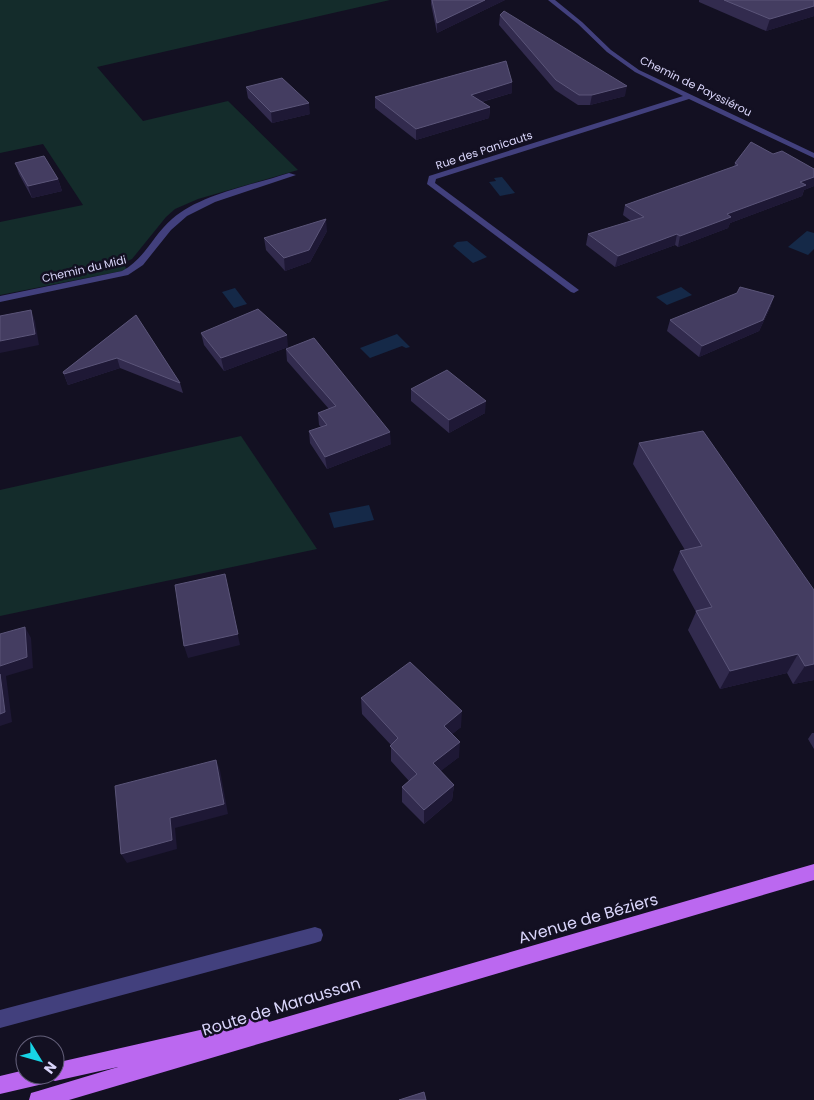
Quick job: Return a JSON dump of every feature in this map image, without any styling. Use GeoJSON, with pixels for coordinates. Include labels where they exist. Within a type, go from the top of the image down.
{"type":"FeatureCollection","features":[{"type":"Feature","properties":{"kind":"main road","name":"Avenue de Béziers"},"geometry":{"type":"LineString","coordinates":[[373,1000],[814,872]]}},
{"type":"Feature","properties":{"kind":"main road","name":"Route de Maraussan"},"geometry":{"type":"LineString","coordinates":[[65,1070],[373,1000]]}},
{"type":"Feature","properties":{"kind":"main road","name":"Route de Maraussan"},"geometry":{"type":"LineString","coordinates":[[38,1100],[373,1000]]}},
{"type":"Feature","properties":{"kind":"main road"},"geometry":{"type":"LineString","coordinates":[[0,1085],[15,1082]]}},
{"type":"Feature","properties":{"kind":"street","name":"Chemin de Payssiérou"},"geometry":{"type":"LineString","coordinates":[[553,1],[580,23],[609,52],[638,71],[814,156]]}},
{"type":"Feature","properties":{"kind":"street","name":"Rue des Panicauts"},"geometry":{"type":"LineString","coordinates":[[574,290],[431,184],[432,178],[689,96]]}},
{"type":"Feature","properties":{"kind":"street","name":"Chemin du Midi"},"geometry":{"type":"LineString","coordinates":[[0,299],[125,273],[136,269],[175,220],[199,206],[292,175]]}},
{"type":"Feature","properties":{"kind":"street"},"geometry":{"type":"LineString","coordinates":[[0,1019],[315,935]]}},
{"type":"Feature","properties":{"kind":"green space"},"geometry":{"type":"Polygon","coordinates":[[[0,0],[390,0],[97,67],[143,121],[228,101],[298,170],[198,199],[175,209],[166,217],[132,259],[123,263],[127,270],[0,295],[0,222],[83,205],[43,144],[0,153],[0,0]]]}},
{"type":"Feature","properties":{"kind":"green space"},"geometry":{"type":"Polygon","coordinates":[[[241,436],[317,549],[0,616],[0,490],[241,436]]]}},
{"type":"Feature","properties":{"kind":"water"},"geometry":{"type":"Polygon","coordinates":[[[502,177],[515,193],[500,196],[489,182],[496,181],[494,178],[502,177]]]}},
{"type":"Feature","properties":{"kind":"water"},"geometry":{"type":"Polygon","coordinates":[[[807,231],[814,233],[814,249],[808,255],[788,247],[807,231]]]}},
{"type":"Feature","properties":{"kind":"water"},"geometry":{"type":"Polygon","coordinates":[[[467,241],[487,257],[473,263],[453,246],[457,242],[467,241]]]}},
{"type":"Feature","properties":{"kind":"water"},"geometry":{"type":"Polygon","coordinates":[[[681,287],[692,295],[667,305],[656,297],[681,287]]]}},
{"type":"Feature","properties":{"kind":"water"},"geometry":{"type":"Polygon","coordinates":[[[235,288],[247,304],[234,308],[222,292],[235,288]]]}},
{"type":"Feature","properties":{"kind":"water"},"geometry":{"type":"Polygon","coordinates":[[[397,334],[410,347],[402,346],[370,358],[360,348],[397,334]]]}},
{"type":"Feature","properties":{"kind":"water"},"geometry":{"type":"Polygon","coordinates":[[[369,505],[374,520],[334,528],[329,513],[369,505]]]}},
{"type":"Feature","properties":{"kind":"building"},"geometry":{"type":"Polygon","coordinates":[[[432,0],[485,0],[437,23],[432,0]]]}},
{"type":"Feature","properties":{"kind":"building"},"geometry":{"type":"Polygon","coordinates":[[[724,0],[814,0],[814,6],[770,19],[724,0]]]}},
{"type":"Feature","properties":{"kind":"building"},"geometry":{"type":"Polygon","coordinates":[[[504,11],[627,86],[592,95],[579,95],[556,80],[500,15],[504,11]]]}},
{"type":"Feature","properties":{"kind":"building"},"geometry":{"type":"Polygon","coordinates":[[[506,61],[512,82],[471,95],[490,107],[416,129],[375,97],[506,61]]]}},
{"type":"Feature","properties":{"kind":"building"},"geometry":{"type":"Polygon","coordinates":[[[282,78],[309,103],[271,112],[246,87],[282,78]]]}},
{"type":"Feature","properties":{"kind":"building"},"geometry":{"type":"Polygon","coordinates":[[[751,142],[773,154],[782,151],[814,169],[814,177],[800,182],[806,185],[727,214],[731,217],[680,236],[677,234],[618,256],[588,234],[644,217],[625,205],[738,165],[735,163],[751,142]]]}},
{"type":"Feature","properties":{"kind":"building"},"geometry":{"type":"Polygon","coordinates":[[[44,156],[58,179],[28,186],[15,163],[44,156]]]}},
{"type":"Feature","properties":{"kind":"building"},"geometry":{"type":"Polygon","coordinates":[[[326,219],[309,250],[284,258],[264,238],[326,219]]]}},
{"type":"Feature","properties":{"kind":"building"},"geometry":{"type":"Polygon","coordinates":[[[740,287],[774,296],[763,320],[702,346],[670,320],[737,293],[740,287]]]}},
{"type":"Feature","properties":{"kind":"building"},"geometry":{"type":"Polygon","coordinates":[[[258,309],[287,335],[221,358],[201,333],[258,309]]]}},
{"type":"Feature","properties":{"kind":"building"},"geometry":{"type":"Polygon","coordinates":[[[31,310],[35,334],[0,341],[0,316],[31,310]]]}},
{"type":"Feature","properties":{"kind":"building"},"geometry":{"type":"Polygon","coordinates":[[[136,315],[180,383],[117,358],[64,374],[63,372],[136,315]]]}},
{"type":"Feature","properties":{"kind":"building"},"geometry":{"type":"Polygon","coordinates":[[[314,338],[390,432],[325,457],[309,431],[327,425],[318,413],[336,406],[286,349],[314,338]]]}},
{"type":"Feature","properties":{"kind":"building"},"geometry":{"type":"Polygon","coordinates":[[[447,370],[486,401],[449,420],[411,389],[447,370]]]}},
{"type":"Feature","properties":{"kind":"building"},"geometry":{"type":"Polygon","coordinates":[[[703,431],[814,590],[814,664],[805,666],[798,654],[730,671],[696,611],[712,607],[680,551],[702,546],[639,443],[703,431]]]}},
{"type":"Feature","properties":{"kind":"building"},"geometry":{"type":"Polygon","coordinates":[[[225,574],[238,634],[184,646],[175,585],[225,574]]]}},
{"type":"Feature","properties":{"kind":"building"},"geometry":{"type":"Polygon","coordinates":[[[25,627],[27,657],[0,666],[0,634],[25,627]]]}},
{"type":"Feature","properties":{"kind":"building"},"geometry":{"type":"Polygon","coordinates":[[[410,662],[462,711],[444,726],[460,742],[433,763],[454,785],[424,810],[402,787],[417,774],[390,746],[398,738],[361,698],[410,662]]]}},
{"type":"Feature","properties":{"kind":"building"},"geometry":{"type":"Polygon","coordinates":[[[0,674],[5,712],[0,714],[0,674]]]}},
{"type":"Feature","properties":{"kind":"building"},"geometry":{"type":"Polygon","coordinates":[[[216,760],[224,804],[170,818],[172,840],[121,854],[115,786],[216,760]]]}},
{"type":"Feature","properties":{"kind":"building"},"geometry":{"type":"Polygon","coordinates":[[[424,1092],[426,1100],[399,1100],[424,1092]]]}}]}
